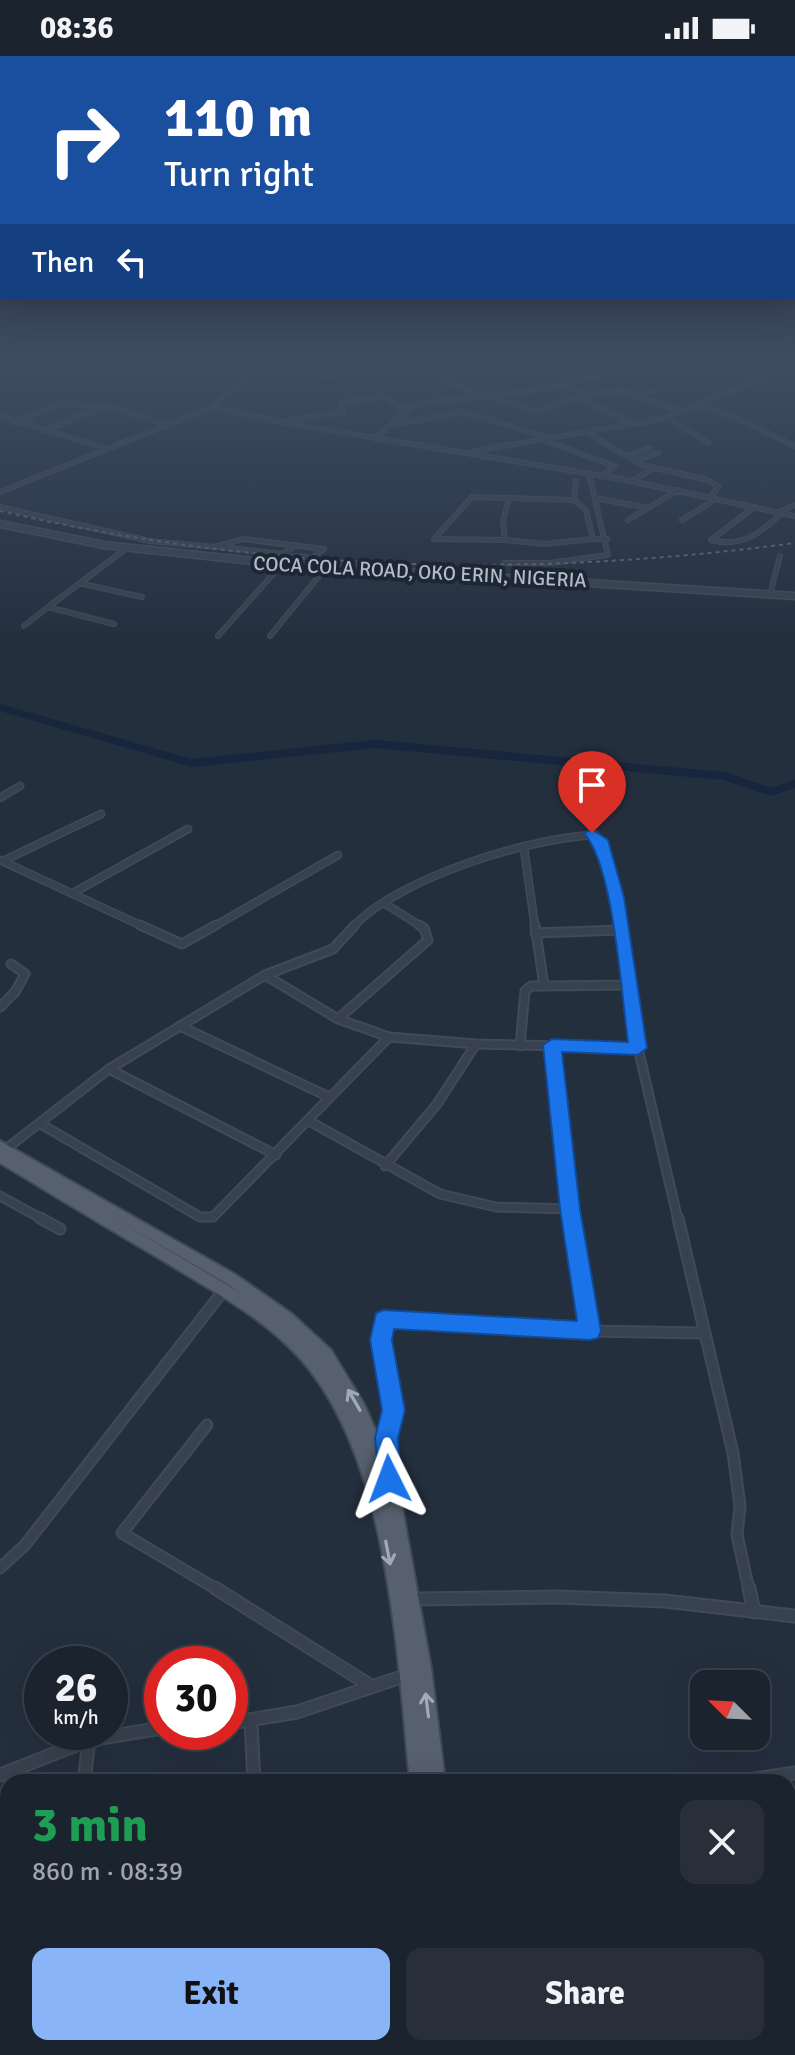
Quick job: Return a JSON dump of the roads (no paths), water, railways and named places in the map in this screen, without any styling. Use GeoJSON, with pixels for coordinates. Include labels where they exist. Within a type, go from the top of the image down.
{"type":"FeatureCollection","features":[{"type":"Feature","properties":{"kind":"main road"},"geometry":{"type":"LineString","coordinates":[[2,1151],[271,1321],[317,1368],[354,1435],[369,1470],[381,1518],[407,1675],[418,1774]]}},
{"type":"Feature","properties":{"kind":"main road"},"geometry":{"type":"LineString","coordinates":[[2,1151],[231,1279],[296,1326],[326,1355],[359,1409],[389,1479],[435,1774]]}},
{"type":"Feature","properties":{"kind":"street"},"geometry":{"type":"LineString","coordinates":[[0,492],[91,455]]}},
{"type":"Feature","properties":{"kind":"street"},"geometry":{"type":"LineString","coordinates":[[481,455],[678,490],[795,516]]}},
{"type":"Feature","properties":{"kind":"street"},"geometry":{"type":"LineString","coordinates":[[584,455],[614,466],[603,476]]}},
{"type":"Feature","properties":{"kind":"street"},"geometry":{"type":"LineString","coordinates":[[634,461],[651,455]]}},
{"type":"Feature","properties":{"kind":"street"},"geometry":{"type":"LineString","coordinates":[[626,456],[653,468],[708,480],[718,487],[713,498],[682,520]]}},
{"type":"Feature","properties":{"kind":"street"},"geometry":{"type":"LineString","coordinates":[[631,481],[653,468]]}},
{"type":"Feature","properties":{"kind":"street"},"geometry":{"type":"LineString","coordinates":[[504,563],[601,558],[608,555],[607,539],[589,474]]}},
{"type":"Feature","properties":{"kind":"street"},"geometry":{"type":"LineString","coordinates":[[576,481],[574,500],[579,508],[586,510],[593,539]]}},
{"type":"Feature","properties":{"kind":"street"},"geometry":{"type":"LineString","coordinates":[[628,520],[678,490]]}},
{"type":"Feature","properties":{"kind":"street"},"geometry":{"type":"LineString","coordinates":[[574,500],[469,498],[434,539],[544,544],[607,539]]}},
{"type":"Feature","properties":{"kind":"street"},"geometry":{"type":"LineString","coordinates":[[505,540],[503,521],[509,498]]}},
{"type":"Feature","properties":{"kind":"street"},"geometry":{"type":"LineString","coordinates":[[595,498],[648,508]]}},
{"type":"Feature","properties":{"kind":"street"},"geometry":{"type":"LineString","coordinates":[[754,507],[711,540],[728,545],[749,540],[767,528],[780,512],[795,505]]}},
{"type":"Feature","properties":{"kind":"street"},"geometry":{"type":"LineString","coordinates":[[0,507],[135,538],[215,547],[314,557],[324,549],[239,539],[215,547]]}},
{"type":"Feature","properties":{"kind":"street","name":"COCA COLA ROAD, OKO ERIN, NIGERIA"},"geometry":{"type":"LineString","coordinates":[[0,524],[127,548],[324,570],[795,596]]}},
{"type":"Feature","properties":{"kind":"street"},"geometry":{"type":"LineString","coordinates":[[283,554],[296,545]]}},
{"type":"Feature","properties":{"kind":"street"},"geometry":{"type":"LineString","coordinates":[[24,626],[127,548]]}},
{"type":"Feature","properties":{"kind":"street"},"geometry":{"type":"LineString","coordinates":[[770,594],[780,556]]}},
{"type":"Feature","properties":{"kind":"street"},"geometry":{"type":"LineString","coordinates":[[218,636],[281,565]]}},
{"type":"Feature","properties":{"kind":"street"},"geometry":{"type":"LineString","coordinates":[[270,636],[324,570]]}},
{"type":"Feature","properties":{"kind":"street"},"geometry":{"type":"LineString","coordinates":[[83,584],[142,597]]}},
{"type":"Feature","properties":{"kind":"street"},"geometry":{"type":"LineString","coordinates":[[48,607],[114,624]]}},
{"type":"Feature","properties":{"kind":"street"},"geometry":{"type":"LineString","coordinates":[[0,798],[20,786]]}},
{"type":"Feature","properties":{"kind":"street"},"geometry":{"type":"LineString","coordinates":[[2,860],[101,814]]}},
{"type":"Feature","properties":{"kind":"street"},"geometry":{"type":"LineString","coordinates":[[73,893],[188,829]]}},
{"type":"Feature","properties":{"kind":"street"},"geometry":{"type":"LineString","coordinates":[[2,1151],[109,1069],[265,975],[333,949],[363,916],[384,903],[449,870],[567,836],[592,833],[599,837],[622,930],[638,1048],[702,1333],[733,1453],[740,1506],[737,1535],[754,1612]]}},
{"type":"Feature","properties":{"kind":"street"},"geometry":{"type":"LineString","coordinates":[[524,848],[544,986]]}},
{"type":"Feature","properties":{"kind":"street"},"geometry":{"type":"LineString","coordinates":[[2,860],[182,944],[338,855]]}},
{"type":"Feature","properties":{"kind":"street"},"geometry":{"type":"LineString","coordinates":[[338,1019],[428,940],[424,928],[384,903]]}},
{"type":"Feature","properties":{"kind":"street"},"geometry":{"type":"LineString","coordinates":[[535,933],[622,930]]}},
{"type":"Feature","properties":{"kind":"street"},"geometry":{"type":"LineString","coordinates":[[0,1007],[15,992],[25,974],[11,964]]}},
{"type":"Feature","properties":{"kind":"street"},"geometry":{"type":"LineString","coordinates":[[265,975],[338,1019],[389,1037],[520,1046],[638,1048]]}},
{"type":"Feature","properties":{"kind":"street"},"geometry":{"type":"LineString","coordinates":[[520,1046],[525,991],[531,986],[629,985]]}},
{"type":"Feature","properties":{"kind":"street"},"geometry":{"type":"LineString","coordinates":[[180,1026],[329,1097]]}},
{"type":"Feature","properties":{"kind":"street"},"geometry":{"type":"LineString","coordinates":[[39,1123],[207,1218],[213,1217],[389,1037]]}},
{"type":"Feature","properties":{"kind":"street"},"geometry":{"type":"LineString","coordinates":[[385,1166],[437,1104],[476,1044]]}},
{"type":"Feature","properties":{"kind":"street"},"geometry":{"type":"LineString","coordinates":[[552,1045],[570,1209],[590,1331]]}},
{"type":"Feature","properties":{"kind":"street"},"geometry":{"type":"LineString","coordinates":[[109,1069],[276,1155]]}},
{"type":"Feature","properties":{"kind":"street"},"geometry":{"type":"LineString","coordinates":[[309,1121],[440,1194],[482,1204],[570,1209]]}},
{"type":"Feature","properties":{"kind":"street"},"geometry":{"type":"LineString","coordinates":[[0,1196],[60,1229]]}},
{"type":"Feature","properties":{"kind":"street"},"geometry":{"type":"LineString","coordinates":[[0,1568],[25,1545],[224,1290]]}},
{"type":"Feature","properties":{"kind":"street"},"geometry":{"type":"LineString","coordinates":[[389,1479],[387,1438],[393,1410],[381,1340],[384,1319],[590,1331],[702,1333]]}},
{"type":"Feature","properties":{"kind":"street"},"geometry":{"type":"LineString","coordinates":[[207,1425],[122,1533],[288,1631],[371,1686]]}},
{"type":"Feature","properties":{"kind":"street"},"geometry":{"type":"LineString","coordinates":[[409,1599],[557,1597],[665,1601],[795,1616]]}},
{"type":"Feature","properties":{"kind":"street"},"geometry":{"type":"LineString","coordinates":[[248,1722],[407,1675]]}},
{"type":"Feature","properties":{"kind":"street"},"geometry":{"type":"LineString","coordinates":[[251,1722],[254,1774]]}},
{"type":"Feature","properties":{"kind":"street"},"geometry":{"type":"LineString","coordinates":[[3,1774],[64,1750]]}},
{"type":"Feature","properties":{"kind":"street"},"geometry":{"type":"LineString","coordinates":[[85,1774],[88,1750]]}},
{"type":"Feature","properties":{"kind":"waterway"},"geometry":{"type":"LineString","coordinates":[[0,707],[192,763],[375,744],[725,776],[771,792],[795,784]]}},
{"type":"Feature","properties":{"kind":"railway"},"geometry":{"type":"LineString","coordinates":[[0,511],[199,547],[396,563],[495,565],[594,562],[795,543]]}}]}
